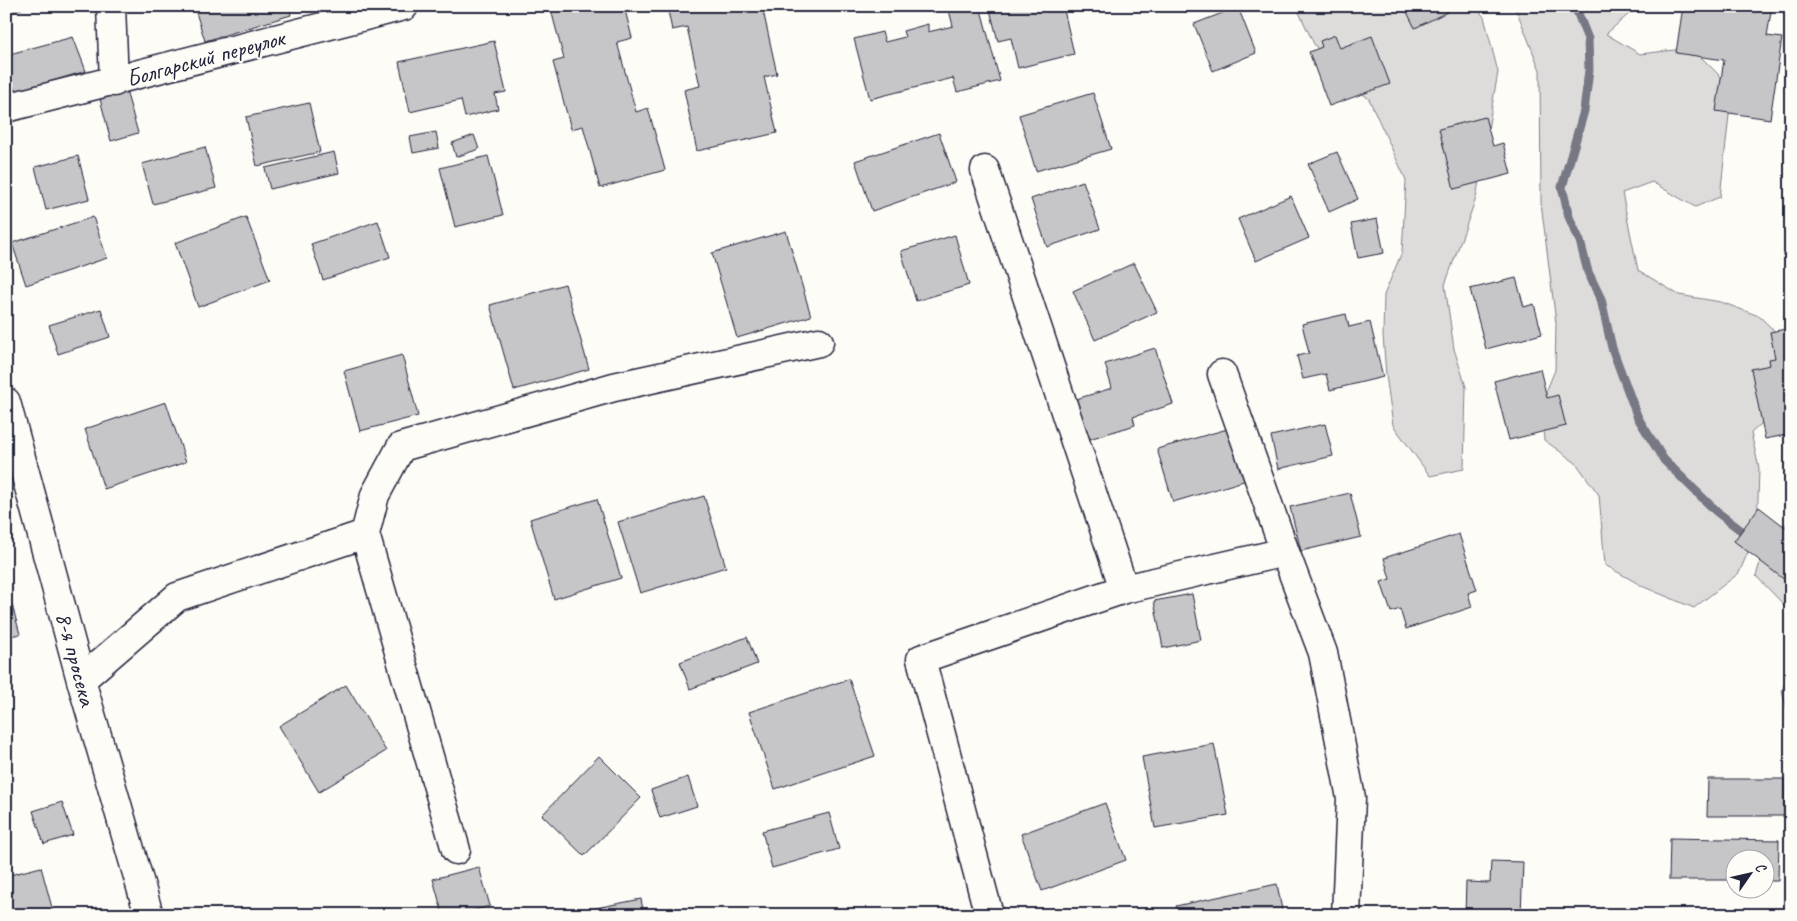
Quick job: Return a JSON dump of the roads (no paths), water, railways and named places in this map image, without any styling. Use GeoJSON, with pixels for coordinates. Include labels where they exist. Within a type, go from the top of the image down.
{"type":"FeatureCollection","features":[{"type":"Feature","properties":{"kind":"street"},"geometry":{"type":"LineString","coordinates":[[112,6],[114,82]]}},
{"type":"Feature","properties":{"kind":"street","name":"Болгарский переулок"},"geometry":{"type":"LineString","coordinates":[[6,108],[114,82],[404,6]]}},
{"type":"Feature","properties":{"kind":"street"},"geometry":{"type":"LineString","coordinates":[[985,170],[1124,589]]}},
{"type":"Feature","properties":{"kind":"street"},"geometry":{"type":"LineString","coordinates":[[456,850],[365,534],[375,495],[401,447],[614,387],[819,342]]}},
{"type":"Feature","properties":{"kind":"street"},"geometry":{"type":"LineString","coordinates":[[1222,374],[1322,653],[1351,798],[1346,915]]}},
{"type":"Feature","properties":{"kind":"street","name":"8-я просека"},"geometry":{"type":"LineString","coordinates":[[6,402],[149,915]]}},
{"type":"Feature","properties":{"kind":"street"},"geometry":{"type":"LineString","coordinates":[[82,680],[177,597],[365,534]]}},
{"type":"Feature","properties":{"kind":"street"},"geometry":{"type":"LineString","coordinates":[[989,915],[921,659],[1124,589],[1285,552]]}},
{"type":"Feature","properties":{"kind":"waterway"},"geometry":{"type":"LineString","coordinates":[[1575,6],[1588,39],[1589,70],[1584,111],[1562,187],[1569,217],[1580,241],[1588,272],[1601,299],[1612,348],[1638,418],[1664,460],[1717,512],[1751,538]]}}]}
